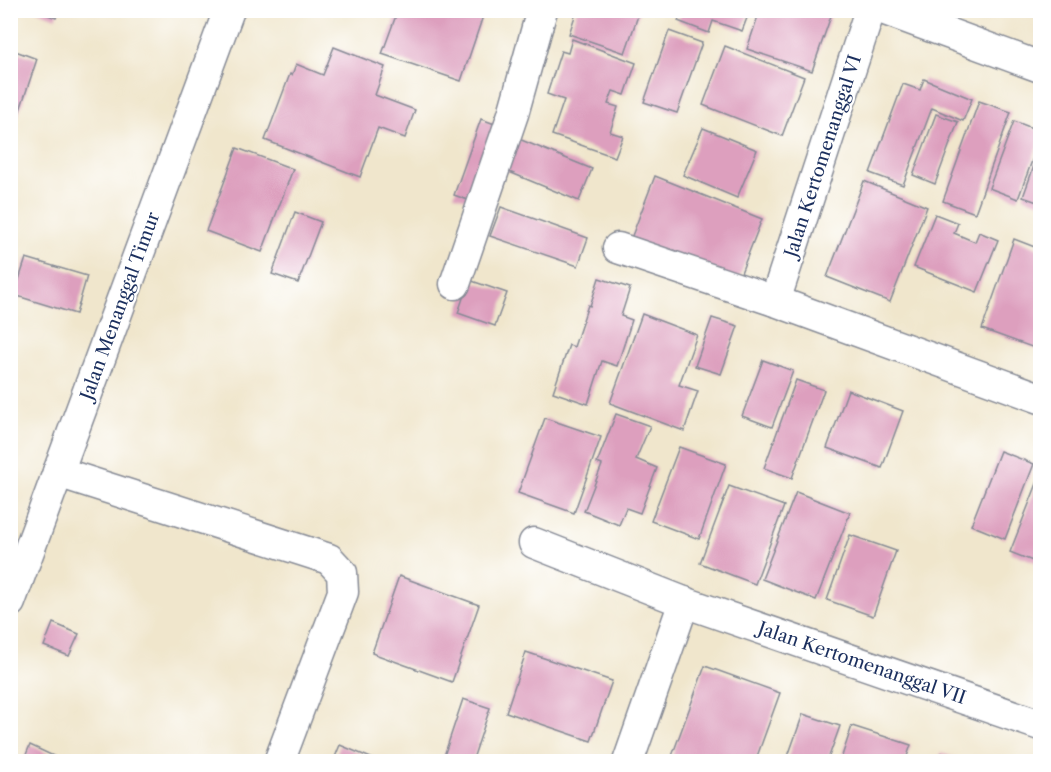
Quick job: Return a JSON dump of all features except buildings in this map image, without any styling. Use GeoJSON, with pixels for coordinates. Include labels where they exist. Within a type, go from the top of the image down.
{"type":"FeatureCollection","features":[{"type":"Feature","properties":{"kind":"street","name":"Jalan Menanggal Timur"},"geometry":{"type":"LineString","coordinates":[[10,602],[230,10]]}},
{"type":"Feature","properties":{"kind":"street"},"geometry":{"type":"LineString","coordinates":[[455,284],[513,114],[542,10]]}},
{"type":"Feature","properties":{"kind":"street","name":"Jalan Kertomenanggal VI"},"geometry":{"type":"LineString","coordinates":[[775,301],[870,10]]}},
{"type":"Feature","properties":{"kind":"street"},"geometry":{"type":"LineString","coordinates":[[885,10],[1041,67]]}},
{"type":"Feature","properties":{"kind":"street"},"geometry":{"type":"LineString","coordinates":[[618,248],[775,301],[1041,398]]}},
{"type":"Feature","properties":{"kind":"street"},"geometry":{"type":"LineString","coordinates":[[58,472],[328,559],[342,573],[344,592],[279,762]]}},
{"type":"Feature","properties":{"kind":"street","name":"Jalan Kertomenanggal VII"},"geometry":{"type":"LineString","coordinates":[[534,543],[684,602],[1041,725]]}},
{"type":"Feature","properties":{"kind":"street"},"geometry":{"type":"LineString","coordinates":[[628,762],[684,602]]}}]}
